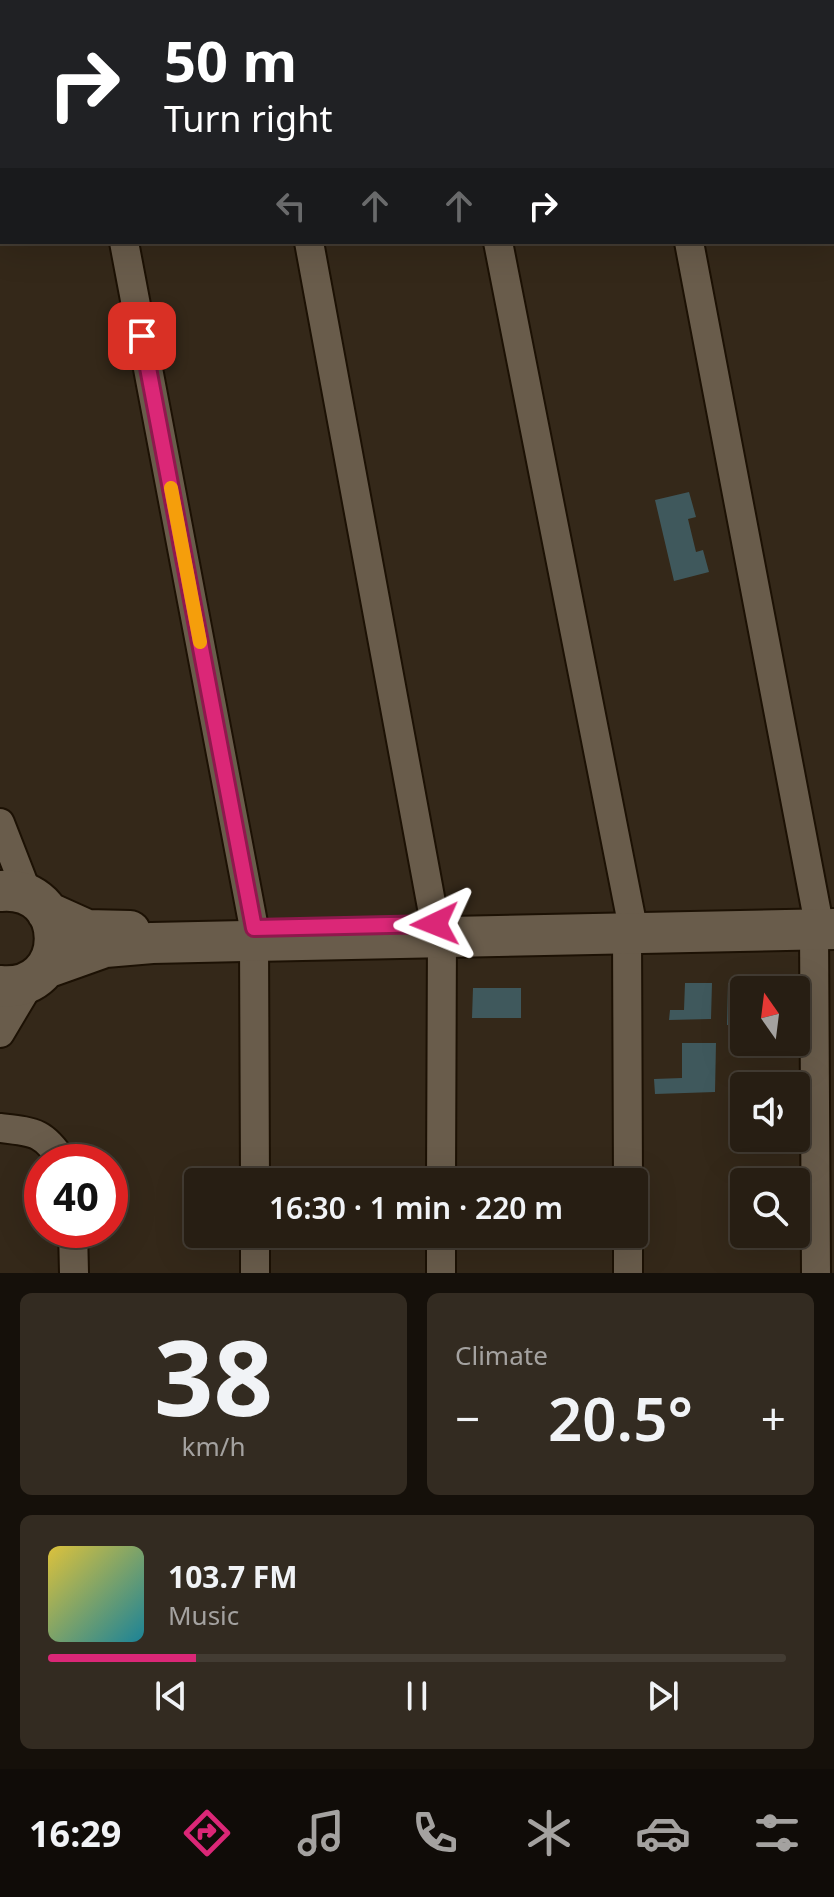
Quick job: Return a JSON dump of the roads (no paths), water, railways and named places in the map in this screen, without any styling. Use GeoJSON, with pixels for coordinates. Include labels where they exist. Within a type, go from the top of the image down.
{"type":"FeatureCollection","features":[{"type":"Feature","properties":{"kind":"street"},"geometry":{"type":"LineString","coordinates":[[124,244],[254,934],[255,1168]]}},
{"type":"Feature","properties":{"kind":"street"},"geometry":{"type":"LineString","coordinates":[[309,244],[439,930],[441,1168]]}},
{"type":"Feature","properties":{"kind":"street"},"geometry":{"type":"LineString","coordinates":[[498,244],[629,926],[628,1168]]}},
{"type":"Feature","properties":{"kind":"street"},"geometry":{"type":"LineString","coordinates":[[689,244],[825,921],[816,1273]]}},
{"type":"Feature","properties":{"kind":"street"},"geometry":{"type":"LineString","coordinates":[[0,823],[25,899],[55,943],[25,978],[0,1033]]}},
{"type":"Feature","properties":{"kind":"street"},"geometry":{"type":"LineString","coordinates":[[25,899],[87,930],[254,934],[825,921]]}},
{"type":"Feature","properties":{"kind":"street"},"geometry":{"type":"LineString","coordinates":[[25,978],[105,947],[254,934]]}},
{"type":"Feature","properties":{"kind":"street"},"geometry":{"type":"LineString","coordinates":[[0,1128],[31,1131],[49,1139],[52,1144]]}},
{"type":"Feature","properties":{"kind":"street"},"geometry":{"type":"LineString","coordinates":[[73,1248],[74,1273]]}},
{"type":"Feature","properties":{"kind":"street"},"geometry":{"type":"LineString","coordinates":[[255,1248],[255,1273]]}},
{"type":"Feature","properties":{"kind":"street"},"geometry":{"type":"LineString","coordinates":[[441,1248],[441,1273]]}},
{"type":"Feature","properties":{"kind":"street"},"geometry":{"type":"LineString","coordinates":[[628,1248],[628,1273]]}}]}
